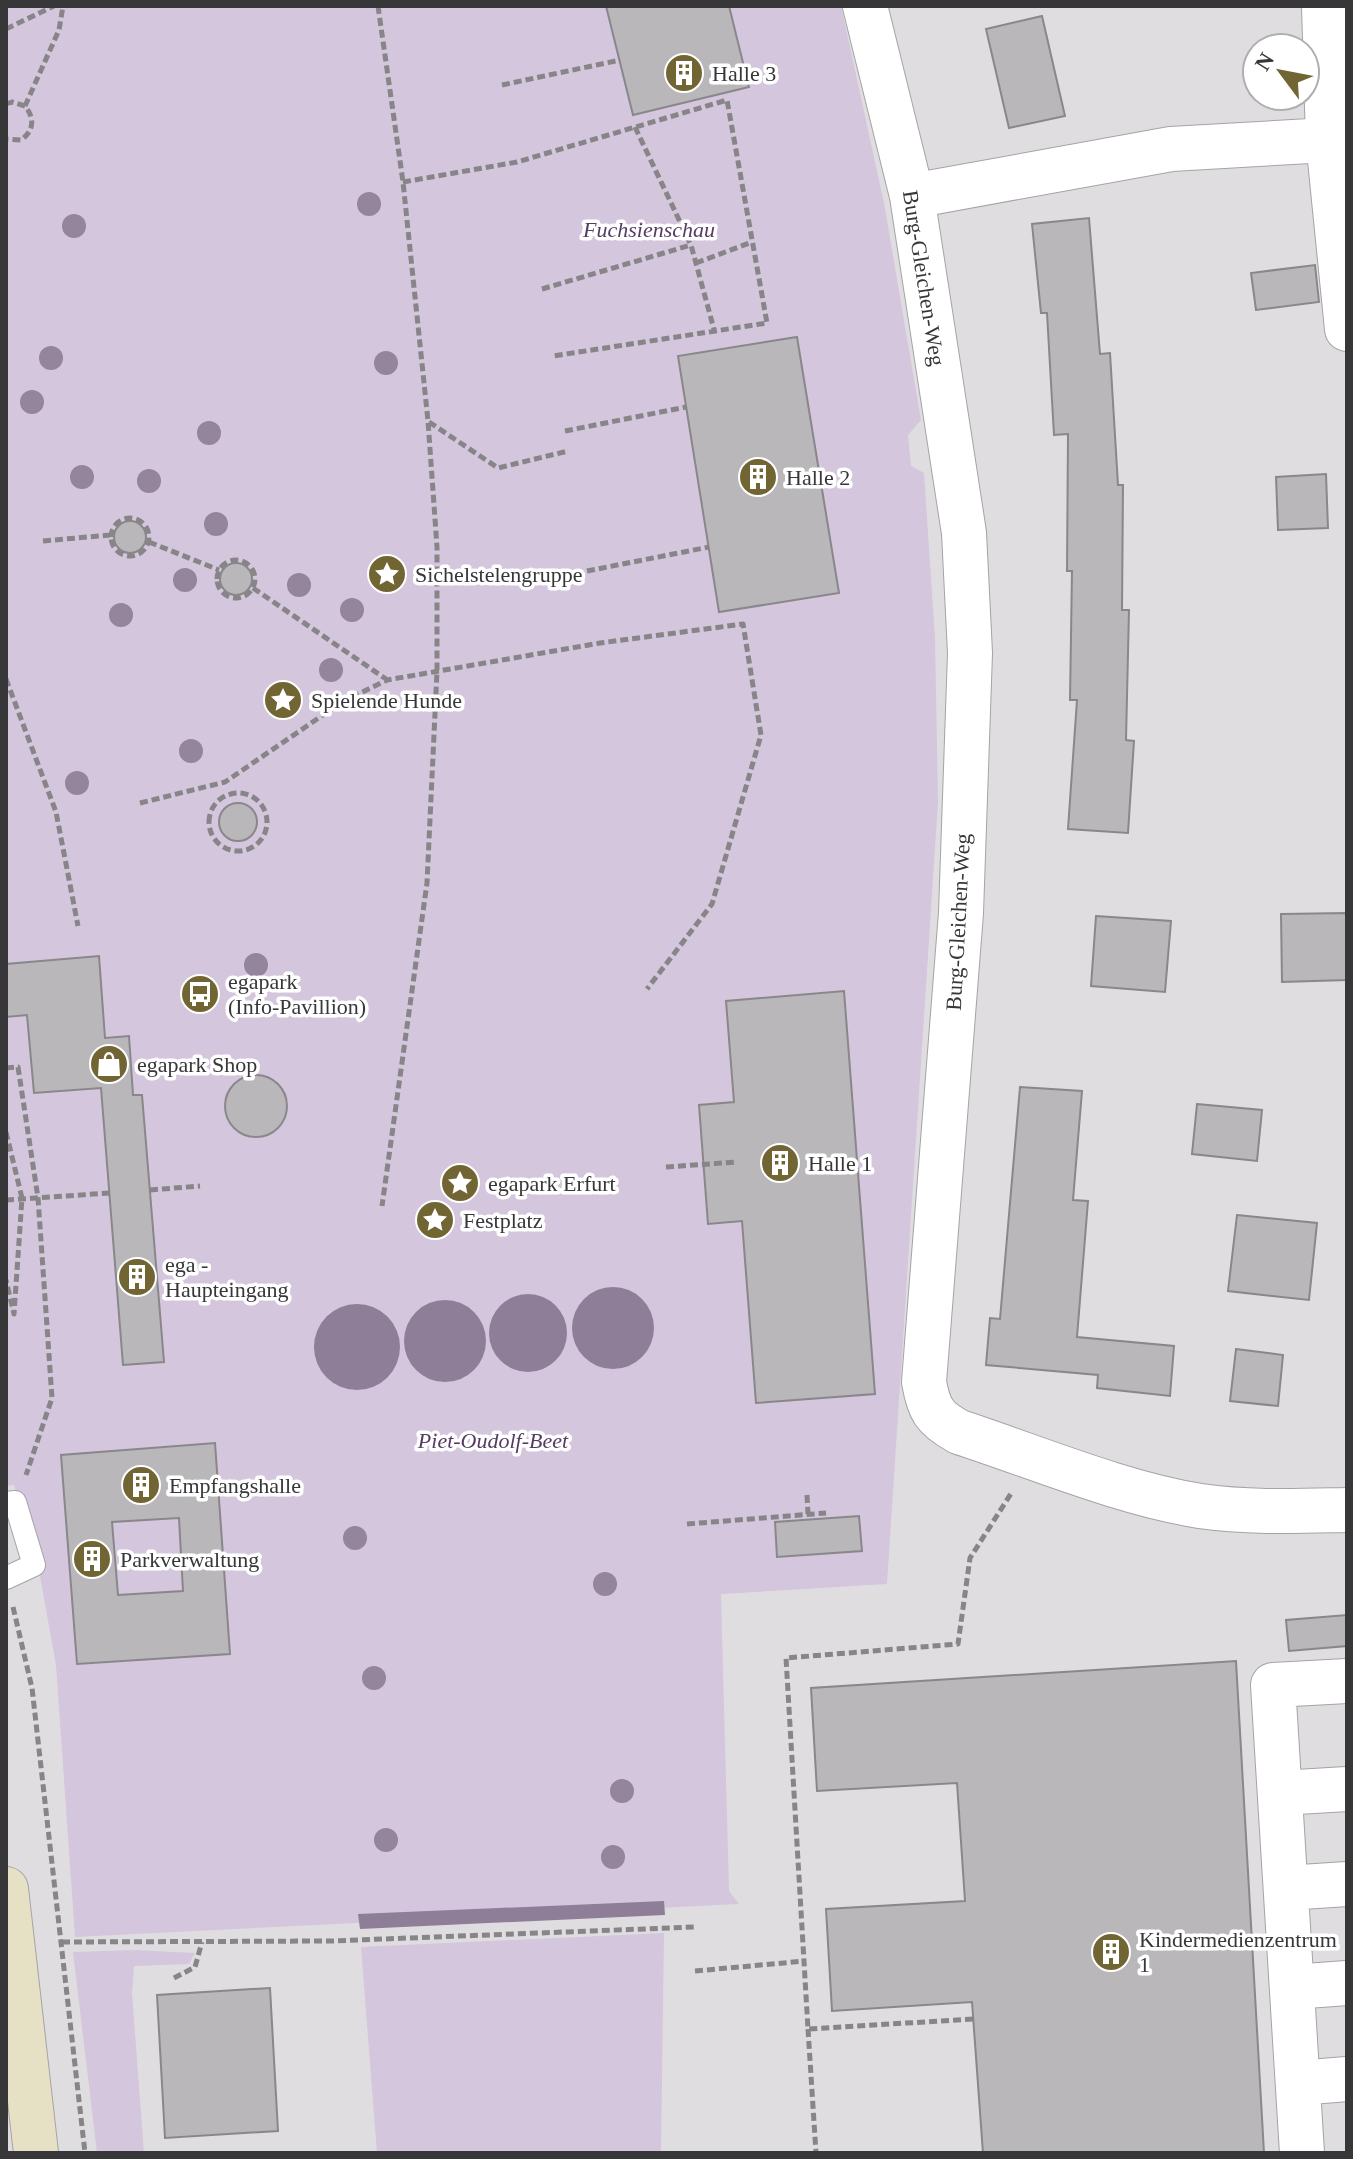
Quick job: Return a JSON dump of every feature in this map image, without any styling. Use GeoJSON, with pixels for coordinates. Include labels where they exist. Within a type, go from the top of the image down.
{"type":"FeatureCollection","features":[{"type":"Feature","properties":{"kind":"main road"},"geometry":{"type":"LineString","coordinates":[[6,1889],[36,2153]]}},
{"type":"Feature","properties":{"kind":"street","name":"Burg-Gleichen-Weg"},"geometry":{"type":"LineString","coordinates":[[865,6],[912,196],[964,533],[970,653],[961,913],[924,1382],[928,1406],[941,1422],[959,1432],[1137,1491],[1198,1505],[1250,1511],[1347,1510]]}},
{"type":"Feature","properties":{"kind":"street"},"geometry":{"type":"LineString","coordinates":[[1324,6],[1328,140],[1347,329]]}},
{"type":"Feature","properties":{"kind":"street"},"geometry":{"type":"LineString","coordinates":[[912,196],[1171,149],[1328,140]]}},
{"type":"Feature","properties":{"kind":"street"},"geometry":{"type":"LineString","coordinates":[[1302,2153],[1273,1685],[1347,1681]]}},
{"type":"Feature","properties":{"kind":"street"},"geometry":{"type":"LineString","coordinates":[[1280,1793],[1347,1789]]}},
{"type":"Feature","properties":{"kind":"street"},"geometry":{"type":"LineString","coordinates":[[1286,1888],[1347,1884]]}},
{"type":"Feature","properties":{"kind":"street"},"geometry":{"type":"LineString","coordinates":[[1292,1987],[1347,1983]]}},
{"type":"Feature","properties":{"kind":"street"},"geometry":{"type":"LineString","coordinates":[[1298,2083],[1347,2079]]}},
{"type":"Feature","properties":{"kind":"lane"},"geometry":{"type":"LineString","coordinates":[[6,1578],[34,1565],[11,1502]]}},
{"type":"Feature","properties":{"kind":"path"},"geometry":{"type":"LineString","coordinates":[[6,29],[54,6]]}},
{"type":"Feature","properties":{"kind":"path"},"geometry":{"type":"LineString","coordinates":[[25,106],[59,30],[63,6]]}},
{"type":"Feature","properties":{"kind":"path"},"geometry":{"type":"LineString","coordinates":[[378,6],[403,182],[428,421],[437,547],[437,671],[427,883],[382,1206]]}},
{"type":"Feature","properties":{"kind":"path"},"geometry":{"type":"LineString","coordinates":[[502,85],[620,60]]}},
{"type":"Feature","properties":{"kind":"path"},"geometry":{"type":"LineString","coordinates":[[403,182],[517,162],[727,100],[767,323],[553,356]]}},
{"type":"Feature","properties":{"kind":"path"},"geometry":{"type":"LineString","coordinates":[[6,104],[12,102],[25,106],[32,117],[31,130],[21,140],[6,139]]}},
{"type":"Feature","properties":{"kind":"path"},"geometry":{"type":"LineString","coordinates":[[635,127],[691,245],[715,333]]}},
{"type":"Feature","properties":{"kind":"path"},"geometry":{"type":"LineString","coordinates":[[696,263],[752,242]]}},
{"type":"Feature","properties":{"kind":"path"},"geometry":{"type":"LineString","coordinates":[[542,289],[691,245]]}},
{"type":"Feature","properties":{"kind":"path"},"geometry":{"type":"LineString","coordinates":[[565,431],[686,407]]}},
{"type":"Feature","properties":{"kind":"path"},"geometry":{"type":"LineString","coordinates":[[428,421],[498,468],[568,451]]}},
{"type":"Feature","properties":{"kind":"path"},"geometry":{"type":"LineString","coordinates":[[135,518],[146,526],[149,542],[143,552],[124,556],[113,548],[110,535],[119,521],[135,518]]}},
{"type":"Feature","properties":{"kind":"path"},"geometry":{"type":"LineString","coordinates":[[43,541],[110,535]]}},
{"type":"Feature","properties":{"kind":"path"},"geometry":{"type":"LineString","coordinates":[[149,542],[219,570]]}},
{"type":"Feature","properties":{"kind":"path"},"geometry":{"type":"LineString","coordinates":[[587,571],[709,547]]}},
{"type":"Feature","properties":{"kind":"path"},"geometry":{"type":"LineString","coordinates":[[232,560],[242,560],[252,568],[253,588],[237,599],[225,595],[217,583],[219,570],[232,560]]}},
{"type":"Feature","properties":{"kind":"path"},"geometry":{"type":"LineString","coordinates":[[253,588],[387,680]]}},
{"type":"Feature","properties":{"kind":"path"},"geometry":{"type":"LineString","coordinates":[[140,803],[225,782],[342,702],[387,680],[600,643],[743,624],[761,735],[712,904],[647,989]]}},
{"type":"Feature","properties":{"kind":"path"},"geometry":{"type":"LineString","coordinates":[[6,679],[56,812],[78,926]]}},
{"type":"Feature","properties":{"kind":"path"},"geometry":{"type":"LineString","coordinates":[[225,782],[231,794]]}},
{"type":"Feature","properties":{"kind":"path"},"geometry":{"type":"LineString","coordinates":[[231,794],[256,799],[266,816],[264,836],[249,849],[230,850],[221,846],[210,829],[213,809],[222,798],[231,794]]}},
{"type":"Feature","properties":{"kind":"path"},"geometry":{"type":"LineString","coordinates":[[6,1068],[18,1067],[38,1198],[52,1398],[11,1502]]}},
{"type":"Feature","properties":{"kind":"path"},"geometry":{"type":"LineString","coordinates":[[6,1132],[22,1198],[14,1314],[6,1280]]}},
{"type":"Feature","properties":{"kind":"path"},"geometry":{"type":"LineString","coordinates":[[666,1167],[737,1162]]}},
{"type":"Feature","properties":{"kind":"path"},"geometry":{"type":"LineString","coordinates":[[150,1190],[200,1186]]}},
{"type":"Feature","properties":{"kind":"path"},"geometry":{"type":"LineString","coordinates":[[6,1200],[110,1193]]}},
{"type":"Feature","properties":{"kind":"path"},"geometry":{"type":"LineString","coordinates":[[816,2153],[786,1658],[958,1644],[970,1558],[1034,1457]]}},
{"type":"Feature","properties":{"kind":"path"},"geometry":{"type":"LineString","coordinates":[[807,1495],[808,1514]]}},
{"type":"Feature","properties":{"kind":"path"},"geometry":{"type":"LineString","coordinates":[[687,1524],[826,1513]]}},
{"type":"Feature","properties":{"kind":"path"},"geometry":{"type":"LineString","coordinates":[[6,1578],[32,1688],[85,2153]]}},
{"type":"Feature","properties":{"kind":"path"},"geometry":{"type":"LineString","coordinates":[[62,1942],[331,1941],[695,1927]]}},
{"type":"Feature","properties":{"kind":"path"},"geometry":{"type":"LineString","coordinates":[[174,1978],[195,1967],[202,1942]]}},
{"type":"Feature","properties":{"kind":"path"},"geometry":{"type":"LineString","coordinates":[[695,1971],[805,1961]]}},
{"type":"Feature","properties":{"kind":"path"},"geometry":{"type":"LineString","coordinates":[[808,2029],[973,2019]]}},
{"type":"Feature","properties":{"kind":"green space","name":"egapark Erfurt"},"geometry":{"type":"Polygon","coordinates":[[[6,6],[841,6],[884,203],[921,420],[908,435],[911,466],[924,473],[935,638],[938,802],[887,1584],[721,1594],[729,1891],[739,1904],[75,1937],[56,1665],[38,1565],[14,1485],[6,1486],[6,6]]]}},
{"type":"Feature","properties":{"kind":"green space"},"geometry":{"type":"Polygon","coordinates":[[[664,1933],[661,2153],[377,2153],[361,1947],[664,1933]]]}},
{"type":"Feature","properties":{"kind":"green space"},"geometry":{"type":"Polygon","coordinates":[[[134,1950],[195,1953],[189,1964],[134,1966],[132,1993],[144,2153],[97,2153],[73,1952],[134,1950]]]}},
{"type":"Feature","properties":{"kind":"shaded area"},"geometry":{"type":"Polygon","coordinates":[[[613,1287],[629,1290],[642,1299],[651,1312],[654,1328],[651,1344],[642,1357],[629,1366],[613,1369],[597,1366],[584,1357],[575,1344],[572,1328],[575,1312],[584,1299],[597,1290],[613,1287]]]}},
{"type":"Feature","properties":{"kind":"shaded area"},"geometry":{"type":"Polygon","coordinates":[[[520,1294],[536,1294],[550,1300],[561,1311],[567,1333],[561,1355],[550,1366],[536,1372],[520,1372],[506,1366],[495,1355],[489,1341],[489,1325],[495,1311],[506,1300],[520,1294]]]}},
{"type":"Feature","properties":{"kind":"shaded area"},"geometry":{"type":"Polygon","coordinates":[[[445,1300],[461,1303],[474,1312],[483,1325],[486,1341],[483,1357],[474,1370],[461,1379],[445,1382],[429,1379],[416,1370],[407,1357],[404,1341],[407,1325],[416,1312],[429,1303],[445,1300]]]}},
{"type":"Feature","properties":{"kind":"shaded area"},"geometry":{"type":"Polygon","coordinates":[[[357,1304],[381,1311],[393,1323],[400,1347],[393,1371],[381,1383],[357,1390],[333,1383],[321,1371],[314,1347],[321,1323],[333,1311],[357,1304]]]}},
{"type":"Feature","properties":{"kind":"shaded area"},"geometry":{"type":"Polygon","coordinates":[[[664,1901],[665,1915],[360,1929],[358,1914],[664,1901]]]}},
{"type":"Feature","properties":{"kind":"building","name":"Halle 3"},"geometry":{"type":"Polygon","coordinates":[[[606,6],[729,6],[749,87],[633,115],[606,6]]]}},
{"type":"Feature","properties":{"kind":"building"},"geometry":{"type":"Polygon","coordinates":[[[1042,16],[1065,116],[1009,128],[986,29],[1042,16]]]}},
{"type":"Feature","properties":{"kind":"building"},"geometry":{"type":"Polygon","coordinates":[[[1089,218],[1100,354],[1110,353],[1118,485],[1123,485],[1122,610],[1129,610],[1126,740],[1134,741],[1128,833],[1068,829],[1077,700],[1070,700],[1072,571],[1067,571],[1068,434],[1054,435],[1047,313],[1041,313],[1032,224],[1089,218]]]}},
{"type":"Feature","properties":{"kind":"building"},"geometry":{"type":"Polygon","coordinates":[[[1315,265],[1319,302],[1256,310],[1251,273],[1315,265]]]}},
{"type":"Feature","properties":{"kind":"building","name":"Halle 2"},"geometry":{"type":"Polygon","coordinates":[[[797,337],[839,593],[719,612],[678,356],[797,337]]]}},
{"type":"Feature","properties":{"kind":"building"},"geometry":{"type":"Polygon","coordinates":[[[1326,474],[1328,528],[1278,530],[1276,477],[1326,474]]]}},
{"type":"Feature","properties":{"kind":"building"},"geometry":{"type":"Polygon","coordinates":[[[130,521],[141,526],[146,537],[141,548],[130,553],[119,548],[114,537],[119,526],[130,521]]]}},
{"type":"Feature","properties":{"kind":"building"},"geometry":{"type":"Polygon","coordinates":[[[236,563],[247,568],[252,579],[247,590],[236,595],[225,590],[220,579],[225,568],[236,563]]]}},
{"type":"Feature","properties":{"kind":"building"},"geometry":{"type":"Polygon","coordinates":[[[238,803],[252,808],[257,822],[252,836],[238,841],[224,836],[219,822],[224,808],[238,803]]]}},
{"type":"Feature","properties":{"kind":"building"},"geometry":{"type":"Polygon","coordinates":[[[1347,913],[1347,980],[1282,982],[1281,914],[1347,913]]]}},
{"type":"Feature","properties":{"kind":"building"},"geometry":{"type":"Polygon","coordinates":[[[1096,916],[1171,921],[1165,992],[1091,986],[1096,916]]]}},
{"type":"Feature","properties":{"kind":"building"},"geometry":{"type":"Polygon","coordinates":[[[99,956],[105,1038],[129,1036],[133,1095],[142,1095],[164,1362],[123,1365],[101,1088],[34,1093],[27,1015],[6,1017],[6,964],[99,956]]]}},
{"type":"Feature","properties":{"kind":"building","name":"Halle 1"},"geometry":{"type":"Polygon","coordinates":[[[844,991],[875,1394],[756,1403],[742,1221],[708,1224],[699,1105],[734,1102],[726,1001],[844,991]]]}},
{"type":"Feature","properties":{"kind":"building"},"geometry":{"type":"Polygon","coordinates":[[[256,1075],[268,1077],[278,1084],[285,1094],[285,1118],[278,1128],[268,1135],[256,1137],[244,1135],[234,1128],[227,1118],[225,1106],[227,1094],[234,1084],[244,1077],[256,1075]]]}},
{"type":"Feature","properties":{"kind":"building"},"geometry":{"type":"Polygon","coordinates":[[[1020,1087],[1082,1091],[1073,1200],[1088,1201],[1077,1337],[1174,1346],[1170,1396],[1097,1388],[1098,1375],[986,1365],[990,1318],[1000,1319],[1020,1087]]]}},
{"type":"Feature","properties":{"kind":"building"},"geometry":{"type":"Polygon","coordinates":[[[1197,1104],[1262,1110],[1257,1161],[1192,1154],[1197,1104]]]}},
{"type":"Feature","properties":{"kind":"building"},"geometry":{"type":"Polygon","coordinates":[[[1237,1215],[1317,1223],[1309,1300],[1228,1291],[1237,1215]]]}},
{"type":"Feature","properties":{"kind":"building"},"geometry":{"type":"Polygon","coordinates":[[[1236,1349],[1283,1355],[1278,1406],[1230,1401],[1236,1349]]]}},
{"type":"Feature","properties":{"kind":"building","name":"Parkverwaltung"},"geometry":{"type":"Polygon","coordinates":[[[215,1443],[230,1654],[77,1664],[61,1455],[215,1443]],[[179,1518],[112,1522],[118,1595],[183,1591],[179,1518]]]}},
{"type":"Feature","properties":{"kind":"building"},"geometry":{"type":"Polygon","coordinates":[[[859,1516],[862,1551],[777,1557],[775,1522],[859,1516]]]}},
{"type":"Feature","properties":{"kind":"building"},"geometry":{"type":"Polygon","coordinates":[[[1347,1615],[1347,1646],[1289,1651],[1286,1620],[1347,1615]]]}},
{"type":"Feature","properties":{"kind":"building","name":"Kindermedienzentrum 1"},"geometry":{"type":"Polygon","coordinates":[[[1236,1661],[1264,2153],[983,2153],[972,2002],[832,2011],[826,1909],[965,1901],[957,1783],[817,1791],[811,1688],[1236,1661]]]}},
{"type":"Feature","properties":{"kind":"building"},"geometry":{"type":"Polygon","coordinates":[[[270,1988],[278,2131],[165,2138],[157,1995],[270,1988]]]}},
{"type":"Feature","properties":{"kind":"place","name":"Halle 3"},"geometry":{"type":"Point","coordinates":[684,73]}},
{"type":"Feature","properties":{"kind":"place","name":"Halle 2"},"geometry":{"type":"Point","coordinates":[758,477]}},
{"type":"Feature","properties":{"kind":"place","name":"Sichelstelengruppe"},"geometry":{"type":"Point","coordinates":[387,574]}},
{"type":"Feature","properties":{"kind":"place","name":"Spielende Hunde"},"geometry":{"type":"Point","coordinates":[283,700]}},
{"type":"Feature","properties":{"kind":"place","name":"egapark (Info-Pavillion)"},"geometry":{"type":"Point","coordinates":[200,994]}},
{"type":"Feature","properties":{"kind":"place","name":"egapark Shop"},"geometry":{"type":"Point","coordinates":[109,1064]}},
{"type":"Feature","properties":{"kind":"place","name":"Halle 1"},"geometry":{"type":"Point","coordinates":[780,1163]}},
{"type":"Feature","properties":{"kind":"place","name":"egapark Erfurt"},"geometry":{"type":"Point","coordinates":[460,1183]}},
{"type":"Feature","properties":{"kind":"place","name":"Festplatz"},"geometry":{"type":"Point","coordinates":[435,1220]}},
{"type":"Feature","properties":{"kind":"place","name":"ega - Haupteingang"},"geometry":{"type":"Point","coordinates":[137,1277]}},
{"type":"Feature","properties":{"kind":"place","name":"Empfangshalle"},"geometry":{"type":"Point","coordinates":[141,1485]}},
{"type":"Feature","properties":{"kind":"place","name":"Parkverwaltung"},"geometry":{"type":"Point","coordinates":[92,1559]}},
{"type":"Feature","properties":{"kind":"place","name":"Kindermedienzentrum 1"},"geometry":{"type":"Point","coordinates":[1111,1952]}},
{"type":"Feature","properties":{"kind":"park label","name":"Fuchsienschau"},"geometry":{"type":"Point","coordinates":[649,229]}},
{"type":"Feature","properties":{"kind":"park label","name":"Piet-Oudolf-Beet"},"geometry":{"type":"Point","coordinates":[493,1440]}}]}
